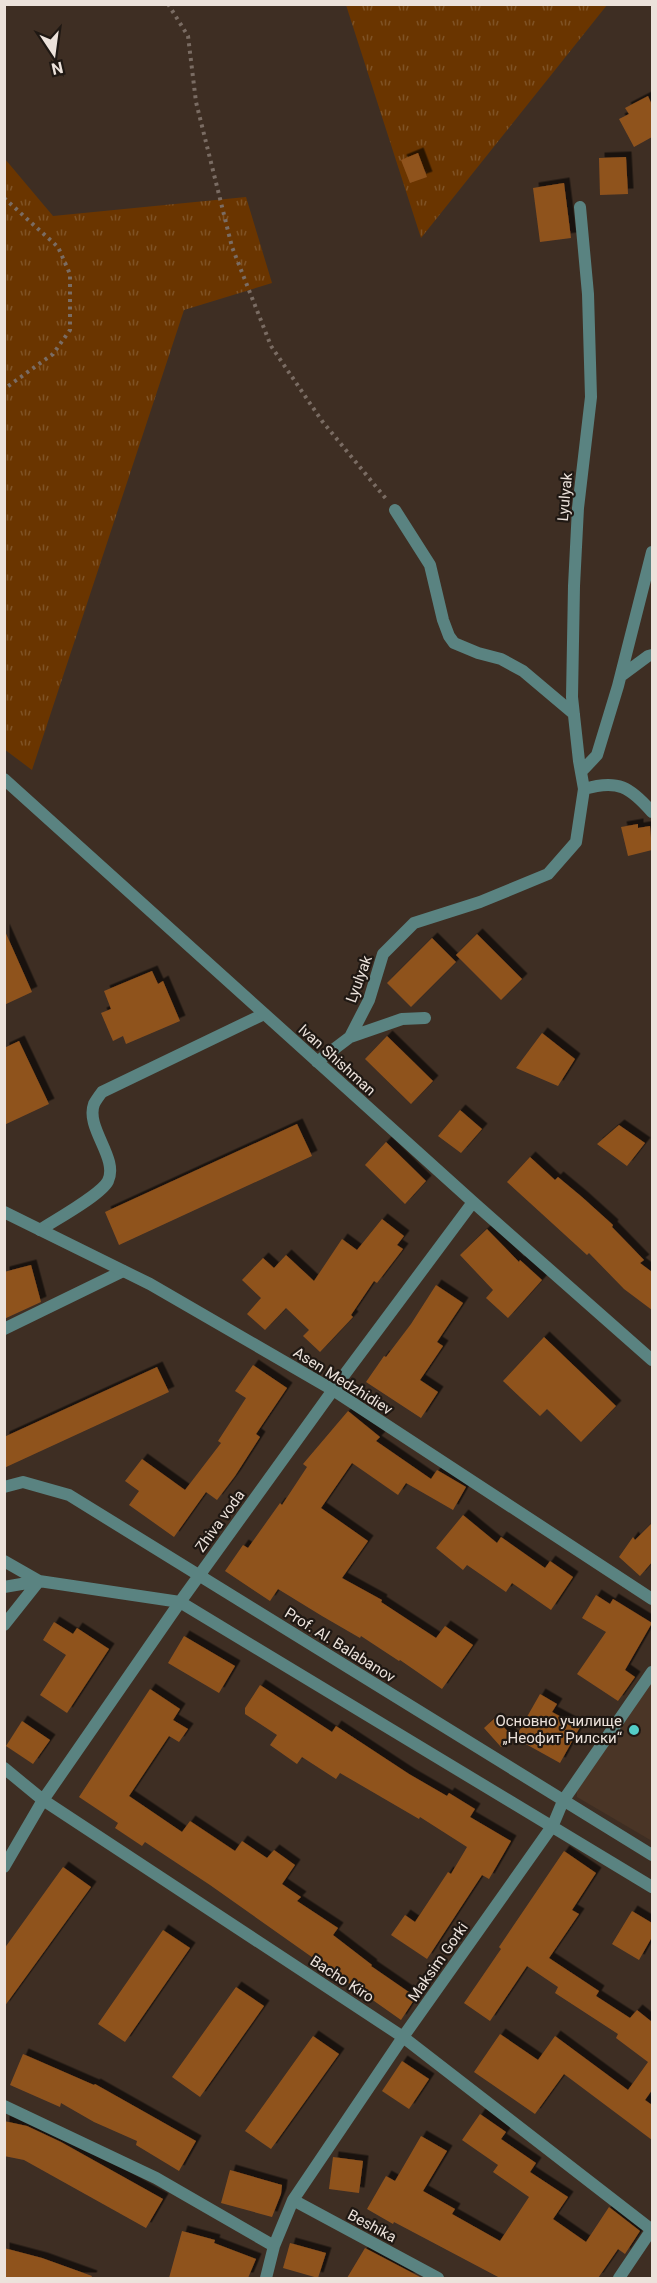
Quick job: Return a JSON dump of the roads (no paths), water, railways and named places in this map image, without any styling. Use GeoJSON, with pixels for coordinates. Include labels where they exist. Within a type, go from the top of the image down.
{"type":"FeatureCollection","features":[{"type":"Feature","properties":{"kind":"street","name":"Lyulyak"},"geometry":{"type":"LineString","coordinates":[[317,1062],[350,1037],[369,1000],[383,954],[414,923],[480,902],[549,874],[576,842],[584,789],[572,697],[574,597],[578,508],[591,397],[588,294],[580,207]]}},
{"type":"Feature","properties":{"kind":"street"},"geometry":{"type":"LineString","coordinates":[[396,510],[430,564],[443,620],[448,636],[454,643],[501,659],[523,671],[574,714]]}},
{"type":"Feature","properties":{"kind":"street"},"geometry":{"type":"LineString","coordinates":[[581,772],[597,755],[621,676],[652,552]]}},
{"type":"Feature","properties":{"kind":"street"},"geometry":{"type":"LineString","coordinates":[[621,676],[648,656],[652,656]]}},
{"type":"Feature","properties":{"kind":"street","name":"Ivan Shishman"},"geometry":{"type":"LineString","coordinates":[[4,779],[473,1202],[652,1360]]}},
{"type":"Feature","properties":{"kind":"street"},"geometry":{"type":"LineString","coordinates":[[584,789],[611,783],[634,792],[652,812]]}},
{"type":"Feature","properties":{"kind":"street"},"geometry":{"type":"LineString","coordinates":[[40,1230],[95,1194],[108,1180],[110,1164],[92,1117],[94,1105],[102,1092],[264,1014]]}},
{"type":"Feature","properties":{"kind":"street"},"geometry":{"type":"LineString","coordinates":[[350,1037],[402,1019],[425,1018]]}},
{"type":"Feature","properties":{"kind":"street","name":"Zhiva voda"},"geometry":{"type":"LineString","coordinates":[[4,1867],[43,1800],[199,1575],[473,1202]]}},
{"type":"Feature","properties":{"kind":"street","name":"Asen Medzhidiev"},"geometry":{"type":"LineString","coordinates":[[4,1212],[150,1284],[333,1390],[652,1599]]}},
{"type":"Feature","properties":{"kind":"street"},"geometry":{"type":"LineString","coordinates":[[4,1329],[123,1271]]}},
{"type":"Feature","properties":{"kind":"street","name":"Prof. Al. Balabanov"},"geometry":{"type":"LineString","coordinates":[[4,1487],[23,1482],[69,1495],[652,1855]]}},
{"type":"Feature","properties":{"kind":"street"},"geometry":{"type":"LineString","coordinates":[[4,1561],[39,1581]]}},
{"type":"Feature","properties":{"kind":"street"},"geometry":{"type":"LineString","coordinates":[[4,1625],[39,1581]]}},
{"type":"Feature","properties":{"kind":"street"},"geometry":{"type":"LineString","coordinates":[[4,1587],[39,1581],[180,1602],[553,1825],[652,1887]]}},
{"type":"Feature","properties":{"kind":"street","name":"Maksim Gorki"},"geometry":{"type":"LineString","coordinates":[[266,2278],[274,2246],[293,2200],[403,2037],[553,1825],[563,1801],[652,1672]]}},
{"type":"Feature","properties":{"kind":"street","name":"Bacho Kiro"},"geometry":{"type":"LineString","coordinates":[[4,1768],[43,1800],[403,2037],[652,2229]]}},
{"type":"Feature","properties":{"kind":"street"},"geometry":{"type":"LineString","coordinates":[[4,2106],[156,2178],[274,2246]]}},
{"type":"Feature","properties":{"kind":"street","name":"Beshika"},"geometry":{"type":"LineString","coordinates":[[293,2200],[438,2278]]}},
{"type":"Feature","properties":{"kind":"street"},"geometry":{"type":"LineString","coordinates":[[619,2278],[652,2229]]}},
{"type":"Feature","properties":{"kind":"place","name":"Основно училище „Неофит Рилски“"},"geometry":{"type":"Point","coordinates":[634,1730]}}]}
